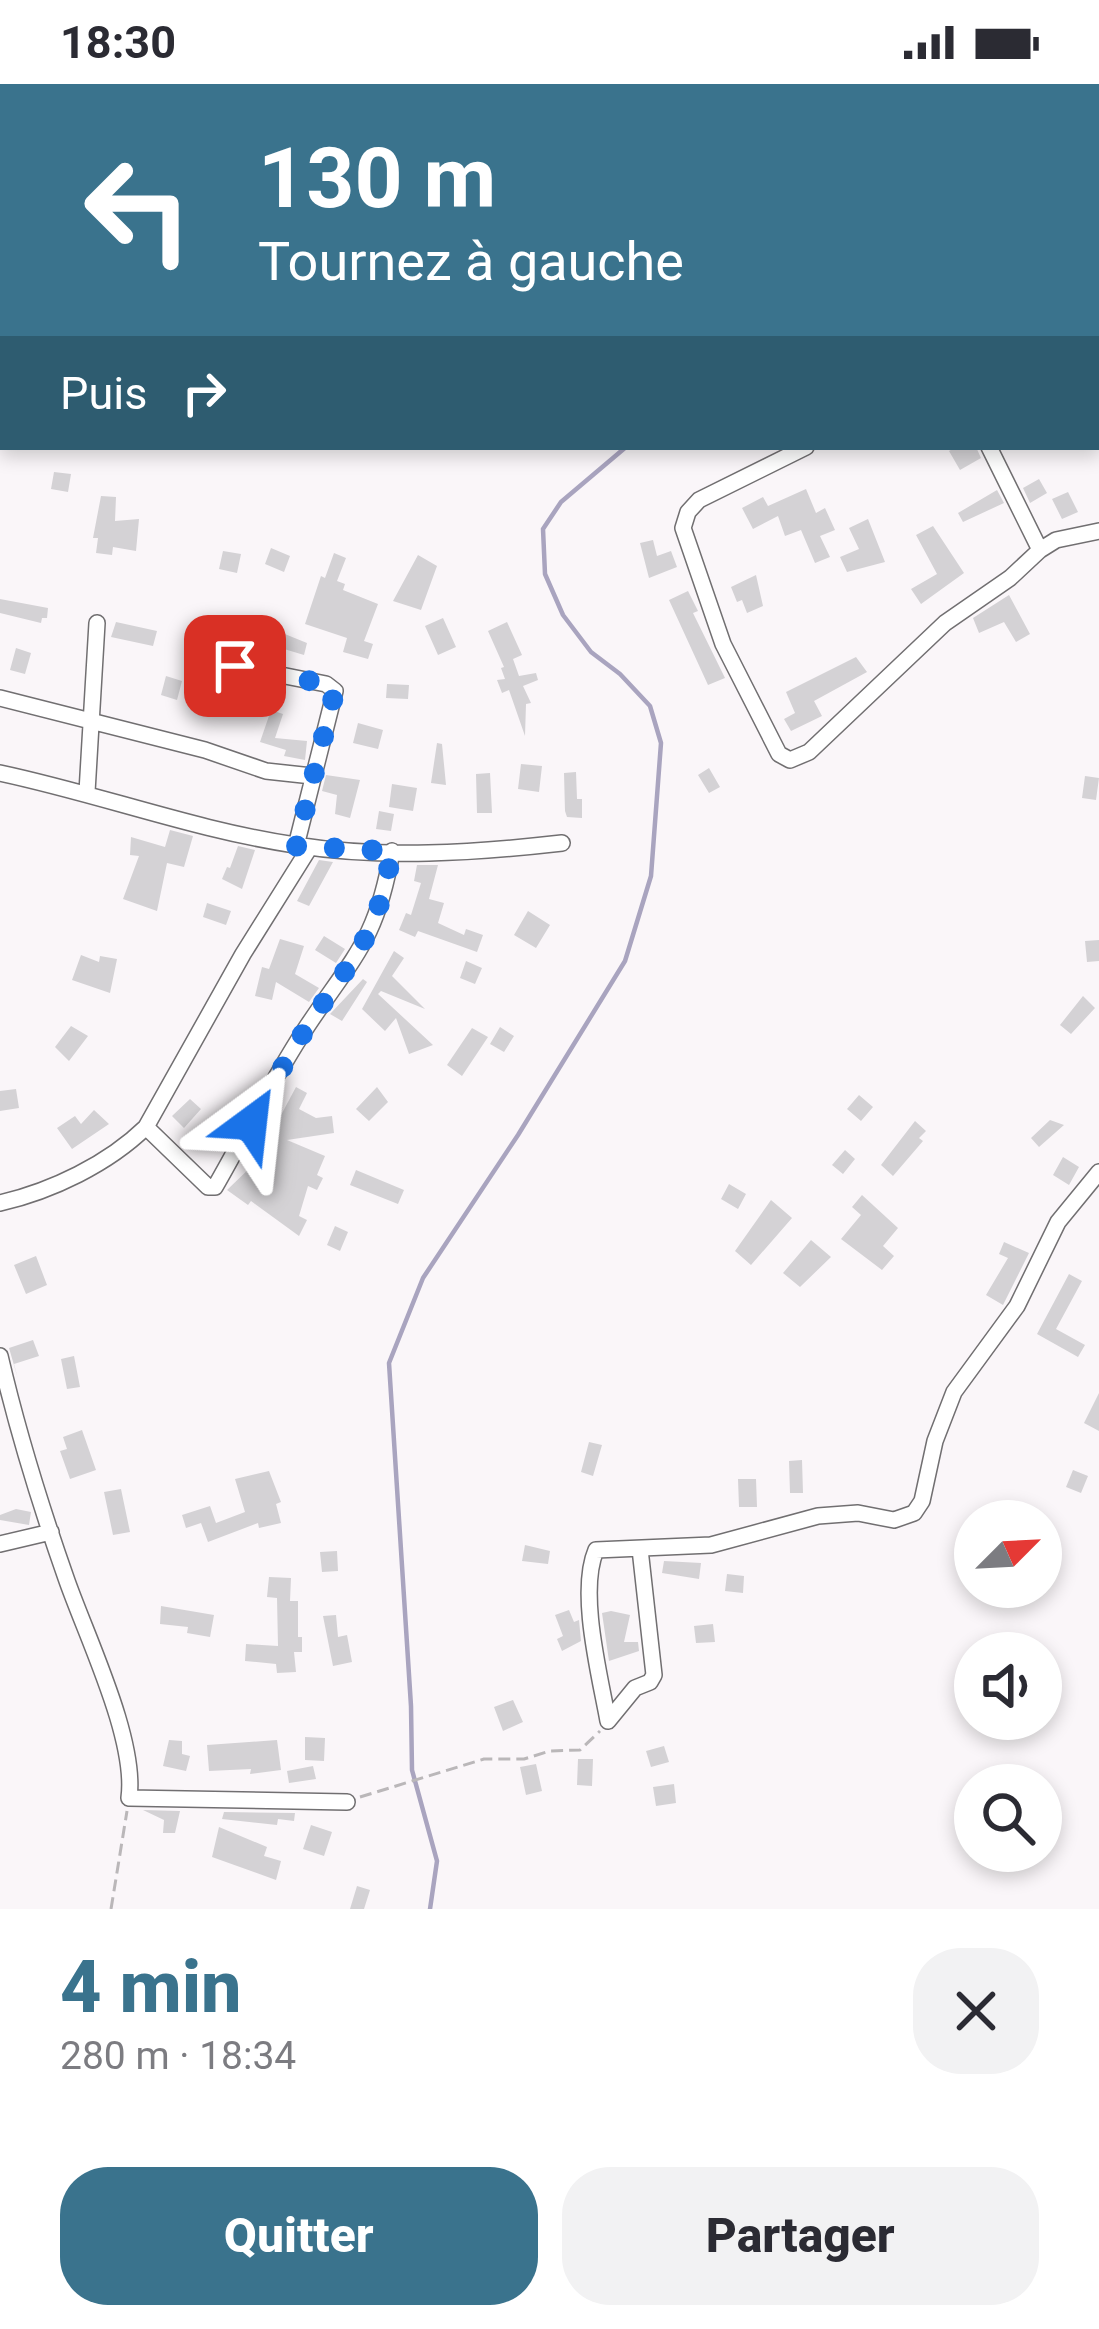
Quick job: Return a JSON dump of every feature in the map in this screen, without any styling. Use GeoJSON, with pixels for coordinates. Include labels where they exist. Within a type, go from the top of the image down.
{"type":"FeatureCollection","features":[{"type":"Feature","properties":{"kind":"street"},"geometry":{"type":"LineString","coordinates":[[800,450],[699,500],[683,528],[723,644],[784,758],[794,760],[809,752],[946,623],[1010,578],[1040,550],[1056,540],[1099,531]]}},
{"type":"Feature","properties":{"kind":"street"},"geometry":{"type":"LineString","coordinates":[[990,450],[1040,550]]}},
{"type":"Feature","properties":{"kind":"street"},"geometry":{"type":"LineString","coordinates":[[87,792],[97,623]]}},
{"type":"Feature","properties":{"kind":"street"},"geometry":{"type":"LineString","coordinates":[[0,1202],[52,1187],[134,1139],[146,1127],[303,846],[312,776],[335,691],[326,684],[235,666]]}},
{"type":"Feature","properties":{"kind":"street"},"geometry":{"type":"LineString","coordinates":[[0,698],[205,750],[266,771],[312,776]]}},
{"type":"Feature","properties":{"kind":"street"},"geometry":{"type":"LineString","coordinates":[[0,773],[188,822],[303,846],[485,851],[562,843]]}},
{"type":"Feature","properties":{"kind":"street"},"geometry":{"type":"LineString","coordinates":[[146,1127],[208,1187],[215,1187],[309,1023],[360,954],[384,896],[392,851]]}},
{"type":"Feature","properties":{"kind":"street"},"geometry":{"type":"LineString","coordinates":[[608,1721],[592,1615],[592,1562],[600,1549],[711,1545],[818,1516],[858,1514],[894,1520],[914,1513],[922,1501],[934,1441],[954,1392],[1017,1306],[1058,1222],[1099,1172]]}},
{"type":"Feature","properties":{"kind":"street"},"geometry":{"type":"LineString","coordinates":[[0,1356],[51,1532],[121,1732],[130,1767],[129,1798],[346,1802]]}},
{"type":"Feature","properties":{"kind":"street"},"geometry":{"type":"LineString","coordinates":[[0,1544],[51,1532]]}},
{"type":"Feature","properties":{"kind":"street"},"geometry":{"type":"LineString","coordinates":[[608,1721],[635,1688],[654,1675],[640,1549]]}},
{"type":"Feature","properties":{"kind":"path"},"geometry":{"type":"LineString","coordinates":[[346,1802],[484,1759],[524,1759],[580,1750],[608,1721]]}},
{"type":"Feature","properties":{"kind":"path"},"geometry":{"type":"LineString","coordinates":[[111,1909],[129,1798]]}},
{"type":"Feature","properties":{"kind":"building"},"geometry":{"type":"Polygon","coordinates":[[[977,450],[981,458],[960,470],[949,451],[977,450]]]}},
{"type":"Feature","properties":{"kind":"building"},"geometry":{"type":"Polygon","coordinates":[[[54,472],[71,474],[68,492],[51,489],[54,472]]]}},
{"type":"Feature","properties":{"kind":"building"},"geometry":{"type":"Polygon","coordinates":[[[1039,479],[1047,493],[1030,503],[1023,488],[1039,479]]]}},
{"type":"Feature","properties":{"kind":"building"},"geometry":{"type":"Polygon","coordinates":[[[806,489],[816,513],[825,508],[835,530],[820,536],[830,557],[815,563],[801,530],[785,536],[778,516],[753,529],[742,508],[763,497],[768,506],[806,489]]]}},
{"type":"Feature","properties":{"kind":"building"},"geometry":{"type":"Polygon","coordinates":[[[997,490],[1004,503],[963,522],[958,513],[997,490]]]}},
{"type":"Feature","properties":{"kind":"building"},"geometry":{"type":"Polygon","coordinates":[[[1068,492],[1078,512],[1062,519],[1052,499],[1068,492]]]}},
{"type":"Feature","properties":{"kind":"building"},"geometry":{"type":"Polygon","coordinates":[[[101,496],[116,497],[115,521],[139,519],[136,551],[113,547],[112,555],[96,553],[98,538],[93,538],[101,496]]]}},
{"type":"Feature","properties":{"kind":"building"},"geometry":{"type":"Polygon","coordinates":[[[868,519],[885,562],[847,572],[840,557],[859,549],[849,528],[868,519]]]}},
{"type":"Feature","properties":{"kind":"building"},"geometry":{"type":"Polygon","coordinates":[[[933,526],[964,573],[921,604],[911,589],[937,574],[916,535],[933,526]]]}},
{"type":"Feature","properties":{"kind":"building"},"geometry":{"type":"Polygon","coordinates":[[[653,540],[657,556],[671,551],[677,567],[649,578],[640,543],[653,540]]]}},
{"type":"Feature","properties":{"kind":"building"},"geometry":{"type":"Polygon","coordinates":[[[271,548],[290,556],[284,572],[265,564],[271,548]]]}},
{"type":"Feature","properties":{"kind":"building"},"geometry":{"type":"Polygon","coordinates":[[[223,551],[241,554],[237,573],[219,569],[223,551]]]}},
{"type":"Feature","properties":{"kind":"building"},"geometry":{"type":"Polygon","coordinates":[[[334,553],[346,558],[337,581],[345,584],[343,590],[378,604],[364,641],[373,644],[368,659],[343,652],[347,638],[305,624],[334,553]]]}},
{"type":"Feature","properties":{"kind":"building"},"geometry":{"type":"Polygon","coordinates":[[[418,555],[437,566],[421,610],[393,601],[418,555]]]}},
{"type":"Feature","properties":{"kind":"building"},"geometry":{"type":"Polygon","coordinates":[[[756,575],[763,606],[747,613],[731,587],[756,575]]]}},
{"type":"Feature","properties":{"kind":"building"},"geometry":{"type":"Polygon","coordinates":[[[688,591],[698,611],[693,613],[725,678],[708,685],[669,600],[688,591]]]}},
{"type":"Feature","properties":{"kind":"building"},"geometry":{"type":"Polygon","coordinates":[[[1009,595],[1030,634],[1016,642],[1004,622],[979,633],[973,618],[1009,595]]]}},
{"type":"Feature","properties":{"kind":"building"},"geometry":{"type":"Polygon","coordinates":[[[0,599],[48,608],[47,618],[41,623],[0,613],[0,599]]]}},
{"type":"Feature","properties":{"kind":"building"},"geometry":{"type":"Polygon","coordinates":[[[443,618],[456,647],[438,655],[425,626],[443,618]]]}},
{"type":"Feature","properties":{"kind":"building"},"geometry":{"type":"Polygon","coordinates":[[[116,622],[157,631],[153,646],[111,637],[116,622]]]}},
{"type":"Feature","properties":{"kind":"building"},"geometry":{"type":"Polygon","coordinates":[[[507,622],[522,655],[513,659],[519,676],[536,673],[538,680],[523,686],[531,703],[526,704],[525,736],[509,690],[502,693],[497,680],[505,679],[504,667],[488,631],[507,622]]]}},
{"type":"Feature","properties":{"kind":"building"},"geometry":{"type":"Polygon","coordinates":[[[265,626],[307,643],[304,655],[284,649],[279,662],[256,658],[260,648],[242,641],[247,629],[261,634],[265,626]]]}},
{"type":"Feature","properties":{"kind":"building"},"geometry":{"type":"Polygon","coordinates":[[[16,648],[31,653],[25,674],[10,670],[16,648]]]}},
{"type":"Feature","properties":{"kind":"building"},"geometry":{"type":"Polygon","coordinates":[[[856,657],[867,672],[814,701],[822,716],[791,731],[784,719],[795,713],[786,692],[856,657]]]}},
{"type":"Feature","properties":{"kind":"building"},"geometry":{"type":"Polygon","coordinates":[[[166,676],[182,681],[177,700],[161,695],[166,676]]]}},
{"type":"Feature","properties":{"kind":"building"},"geometry":{"type":"Polygon","coordinates":[[[387,684],[409,685],[408,699],[386,698],[387,684]]]}},
{"type":"Feature","properties":{"kind":"building"},"geometry":{"type":"Polygon","coordinates":[[[271,710],[283,714],[275,738],[307,741],[305,760],[284,756],[286,750],[260,742],[271,710]]]}},
{"type":"Feature","properties":{"kind":"building"},"geometry":{"type":"Polygon","coordinates":[[[358,723],[383,730],[378,749],[353,743],[358,723]]]}},
{"type":"Feature","properties":{"kind":"building"},"geometry":{"type":"Polygon","coordinates":[[[437,743],[442,744],[446,785],[431,783],[437,743]]]}},
{"type":"Feature","properties":{"kind":"building"},"geometry":{"type":"Polygon","coordinates":[[[521,764],[542,766],[539,792],[518,789],[521,764]]]}},
{"type":"Feature","properties":{"kind":"building"},"geometry":{"type":"Polygon","coordinates":[[[709,768],[720,787],[709,793],[698,775],[709,768]]]}},
{"type":"Feature","properties":{"kind":"building"},"geometry":{"type":"Polygon","coordinates":[[[576,772],[582,818],[567,817],[565,811],[564,773],[576,772]]]}},
{"type":"Feature","properties":{"kind":"building"},"geometry":{"type":"Polygon","coordinates":[[[490,773],[492,813],[477,813],[476,774],[490,773]]]}},
{"type":"Feature","properties":{"kind":"building"},"geometry":{"type":"Polygon","coordinates":[[[326,775],[360,780],[350,818],[335,814],[337,795],[322,791],[326,775]]]}},
{"type":"Feature","properties":{"kind":"building"},"geometry":{"type":"Polygon","coordinates":[[[1085,776],[1099,778],[1096,800],[1082,798],[1085,776]]]}},
{"type":"Feature","properties":{"kind":"building"},"geometry":{"type":"Polygon","coordinates":[[[392,784],[417,788],[413,811],[389,807],[392,784]]]}},
{"type":"Feature","properties":{"kind":"building"},"geometry":{"type":"Polygon","coordinates":[[[379,811],[394,814],[391,831],[376,829],[379,811]]]}},
{"type":"Feature","properties":{"kind":"building"},"geometry":{"type":"Polygon","coordinates":[[[170,830],[193,836],[184,867],[167,863],[157,911],[123,899],[139,856],[130,855],[131,837],[165,847],[170,830]]]}},
{"type":"Feature","properties":{"kind":"building"},"geometry":{"type":"Polygon","coordinates":[[[238,846],[255,850],[242,889],[222,879],[238,846]]]}},
{"type":"Feature","properties":{"kind":"building"},"geometry":{"type":"Polygon","coordinates":[[[319,860],[333,862],[309,906],[297,901],[319,860]]]}},
{"type":"Feature","properties":{"kind":"building"},"geometry":{"type":"Polygon","coordinates":[[[417,865],[438,865],[429,899],[444,903],[438,923],[464,935],[466,929],[483,935],[477,952],[418,931],[415,937],[399,930],[406,913],[411,915],[421,883],[414,881],[417,865]]]}},
{"type":"Feature","properties":{"kind":"building"},"geometry":{"type":"Polygon","coordinates":[[[207,903],[231,911],[226,925],[203,917],[207,903]]]}},
{"type":"Feature","properties":{"kind":"building"},"geometry":{"type":"Polygon","coordinates":[[[528,911],[550,925],[536,948],[514,935],[528,911]]]}},
{"type":"Feature","properties":{"kind":"building"},"geometry":{"type":"Polygon","coordinates":[[[324,936],[345,949],[336,963],[315,950],[324,936]]]}},
{"type":"Feature","properties":{"kind":"building"},"geometry":{"type":"Polygon","coordinates":[[[280,939],[304,946],[295,974],[319,988],[309,1002],[276,982],[272,1000],[255,996],[262,967],[269,969],[280,939]]]}},
{"type":"Feature","properties":{"kind":"building"},"geometry":{"type":"Polygon","coordinates":[[[1099,940],[1099,961],[1087,962],[1085,941],[1099,940]]]}},
{"type":"Feature","properties":{"kind":"building"},"geometry":{"type":"Polygon","coordinates":[[[394,951],[404,958],[392,976],[425,1009],[381,991],[378,994],[433,1045],[409,1054],[396,1018],[385,1031],[362,1009],[394,951]]]}},
{"type":"Feature","properties":{"kind":"building"},"geometry":{"type":"Polygon","coordinates":[[[81,955],[99,962],[100,956],[117,959],[110,993],[72,980],[81,955]]]}},
{"type":"Feature","properties":{"kind":"building"},"geometry":{"type":"Polygon","coordinates":[[[466,961],[482,968],[475,984],[460,978],[466,961]]]}},
{"type":"Feature","properties":{"kind":"building"},"geometry":{"type":"Polygon","coordinates":[[[363,979],[367,982],[342,1021],[330,1014],[363,979]]]}},
{"type":"Feature","properties":{"kind":"building"},"geometry":{"type":"Polygon","coordinates":[[[1083,996],[1095,1008],[1071,1034],[1060,1025],[1083,996]]]}},
{"type":"Feature","properties":{"kind":"building"},"geometry":{"type":"Polygon","coordinates":[[[71,1026],[88,1036],[69,1061],[55,1047],[71,1026]]]}},
{"type":"Feature","properties":{"kind":"building"},"geometry":{"type":"Polygon","coordinates":[[[500,1027],[514,1036],[504,1052],[490,1044],[500,1027]]]}},
{"type":"Feature","properties":{"kind":"building"},"geometry":{"type":"Polygon","coordinates":[[[472,1028],[488,1037],[462,1076],[447,1065],[472,1028]]]}},
{"type":"Feature","properties":{"kind":"building"},"geometry":{"type":"Polygon","coordinates":[[[296,1087],[307,1093],[299,1109],[316,1118],[332,1116],[334,1133],[287,1140],[325,1156],[317,1190],[308,1186],[299,1216],[307,1220],[299,1236],[251,1201],[248,1205],[227,1190],[256,1162],[296,1087]]]}},
{"type":"Feature","properties":{"kind":"building"},"geometry":{"type":"Polygon","coordinates":[[[377,1087],[388,1102],[369,1121],[356,1109],[377,1087]]]}},
{"type":"Feature","properties":{"kind":"building"},"geometry":{"type":"Polygon","coordinates":[[[16,1089],[19,1108],[0,1111],[0,1091],[16,1089]]]}},
{"type":"Feature","properties":{"kind":"building"},"geometry":{"type":"Polygon","coordinates":[[[859,1095],[873,1107],[861,1121],[847,1109],[859,1095]]]}},
{"type":"Feature","properties":{"kind":"building"},"geometry":{"type":"Polygon","coordinates":[[[190,1099],[201,1109],[184,1128],[172,1116],[190,1099]]]}},
{"type":"Feature","properties":{"kind":"building"},"geometry":{"type":"Polygon","coordinates":[[[94,1110],[109,1124],[72,1149],[57,1128],[75,1116],[81,1124],[94,1110]]]}},
{"type":"Feature","properties":{"kind":"building"},"geometry":{"type":"Polygon","coordinates":[[[1050,1120],[1064,1125],[1039,1147],[1031,1138],[1050,1120]]]}},
{"type":"Feature","properties":{"kind":"building"},"geometry":{"type":"Polygon","coordinates":[[[915,1121],[926,1131],[919,1138],[923,1141],[893,1176],[881,1165],[915,1121]]]}},
{"type":"Feature","properties":{"kind":"building"},"geometry":{"type":"Polygon","coordinates":[[[845,1150],[855,1159],[843,1174],[832,1165],[845,1150]]]}},
{"type":"Feature","properties":{"kind":"building"},"geometry":{"type":"Polygon","coordinates":[[[1063,1157],[1079,1167],[1069,1185],[1053,1175],[1063,1157]]]}},
{"type":"Feature","properties":{"kind":"building"},"geometry":{"type":"Polygon","coordinates":[[[356,1170],[404,1190],[398,1204],[350,1185],[356,1170]]]}},
{"type":"Feature","properties":{"kind":"building"},"geometry":{"type":"Polygon","coordinates":[[[729,1184],[746,1194],[738,1209],[721,1199],[729,1184]]]}},
{"type":"Feature","properties":{"kind":"building"},"geometry":{"type":"Polygon","coordinates":[[[862,1195],[898,1228],[883,1246],[894,1256],[882,1270],[841,1239],[861,1215],[852,1207],[862,1195]]]}},
{"type":"Feature","properties":{"kind":"building"},"geometry":{"type":"Polygon","coordinates":[[[771,1200],[792,1218],[751,1265],[735,1251],[771,1200]]]}},
{"type":"Feature","properties":{"kind":"building"},"geometry":{"type":"Polygon","coordinates":[[[335,1226],[348,1232],[340,1251],[327,1245],[335,1226]]]}},
{"type":"Feature","properties":{"kind":"building"},"geometry":{"type":"Polygon","coordinates":[[[811,1240],[831,1257],[800,1287],[783,1273],[811,1240]]]}},
{"type":"Feature","properties":{"kind":"building"},"geometry":{"type":"Polygon","coordinates":[[[1004,1242],[1029,1253],[1003,1305],[986,1295],[1008,1258],[999,1254],[1004,1242]]]}},
{"type":"Feature","properties":{"kind":"building"},"geometry":{"type":"Polygon","coordinates":[[[36,1256],[47,1285],[26,1294],[14,1265],[36,1256]]]}},
{"type":"Feature","properties":{"kind":"building"},"geometry":{"type":"Polygon","coordinates":[[[1069,1274],[1082,1281],[1056,1329],[1085,1345],[1078,1357],[1037,1334],[1069,1274]]]}},
{"type":"Feature","properties":{"kind":"building"},"geometry":{"type":"Polygon","coordinates":[[[33,1340],[39,1356],[14,1364],[18,1379],[9,1348],[33,1340]]]}},
{"type":"Feature","properties":{"kind":"building"},"geometry":{"type":"Polygon","coordinates":[[[74,1356],[80,1387],[67,1389],[61,1359],[74,1356]]]}},
{"type":"Feature","properties":{"kind":"building"},"geometry":{"type":"Polygon","coordinates":[[[1099,1393],[1099,1431],[1084,1423],[1099,1393]]]}},
{"type":"Feature","properties":{"kind":"building"},"geometry":{"type":"Polygon","coordinates":[[[82,1430],[96,1470],[70,1479],[60,1451],[67,1449],[63,1437],[82,1430]]]}},
{"type":"Feature","properties":{"kind":"building"},"geometry":{"type":"Polygon","coordinates":[[[589,1442],[602,1445],[593,1476],[581,1472],[589,1442]]]}},
{"type":"Feature","properties":{"kind":"building"},"geometry":{"type":"Polygon","coordinates":[[[802,1460],[803,1493],[790,1493],[789,1461],[802,1460]]]}},
{"type":"Feature","properties":{"kind":"building"},"geometry":{"type":"Polygon","coordinates":[[[1073,1470],[1088,1476],[1081,1493],[1066,1487],[1073,1470]]]}},
{"type":"Feature","properties":{"kind":"building"},"geometry":{"type":"Polygon","coordinates":[[[269,1471],[281,1502],[276,1504],[281,1523],[259,1528],[258,1523],[208,1542],[201,1523],[186,1528],[182,1515],[210,1506],[216,1523],[245,1512],[235,1479],[269,1471]]]}},
{"type":"Feature","properties":{"kind":"building"},"geometry":{"type":"Polygon","coordinates":[[[738,1479],[756,1479],[757,1507],[739,1507],[738,1479]]]}},
{"type":"Feature","properties":{"kind":"building"},"geometry":{"type":"Polygon","coordinates":[[[121,1489],[130,1532],[113,1535],[104,1492],[121,1489]]]}},
{"type":"Feature","properties":{"kind":"building"},"geometry":{"type":"Polygon","coordinates":[[[16,1509],[31,1512],[29,1525],[0,1520],[0,1515],[16,1509]]]}},
{"type":"Feature","properties":{"kind":"building"},"geometry":{"type":"Polygon","coordinates":[[[525,1545],[550,1551],[548,1564],[522,1561],[525,1545]]]}},
{"type":"Feature","properties":{"kind":"building"},"geometry":{"type":"Polygon","coordinates":[[[337,1551],[338,1571],[322,1572],[320,1552],[337,1551]]]}},
{"type":"Feature","properties":{"kind":"building"},"geometry":{"type":"Polygon","coordinates":[[[664,1561],[701,1563],[699,1579],[662,1573],[664,1561]]]}},
{"type":"Feature","properties":{"kind":"building"},"geometry":{"type":"Polygon","coordinates":[[[727,1574],[744,1576],[743,1593],[725,1591],[727,1574]]]}},
{"type":"Feature","properties":{"kind":"building"},"geometry":{"type":"Polygon","coordinates":[[[269,1577],[291,1578],[290,1601],[298,1601],[302,1652],[294,1652],[296,1672],[277,1673],[276,1664],[245,1661],[246,1644],[278,1646],[277,1598],[267,1597],[269,1577]]]}},
{"type":"Feature","properties":{"kind":"building"},"geometry":{"type":"Polygon","coordinates":[[[161,1606],[214,1615],[210,1637],[187,1633],[188,1627],[160,1624],[161,1606]]]}},
{"type":"Feature","properties":{"kind":"building"},"geometry":{"type":"Polygon","coordinates":[[[569,1610],[574,1622],[579,1620],[581,1641],[562,1651],[557,1639],[563,1636],[555,1615],[569,1610]]]}},
{"type":"Feature","properties":{"kind":"building"},"geometry":{"type":"Polygon","coordinates":[[[602,1613],[630,1615],[624,1642],[638,1642],[639,1651],[609,1661],[602,1613]]]}},
{"type":"Feature","properties":{"kind":"building"},"geometry":{"type":"Polygon","coordinates":[[[336,1615],[338,1637],[347,1635],[352,1662],[333,1666],[323,1616],[336,1615]]]}},
{"type":"Feature","properties":{"kind":"building"},"geometry":{"type":"Polygon","coordinates":[[[713,1624],[715,1642],[696,1643],[694,1626],[713,1624]]]}},
{"type":"Feature","properties":{"kind":"building"},"geometry":{"type":"Polygon","coordinates":[[[513,1700],[523,1722],[503,1731],[494,1707],[513,1700]]]}},
{"type":"Feature","properties":{"kind":"building"},"geometry":{"type":"Polygon","coordinates":[[[305,1737],[325,1738],[324,1761],[305,1760],[305,1737]]]}},
{"type":"Feature","properties":{"kind":"building"},"geometry":{"type":"Polygon","coordinates":[[[169,1740],[182,1741],[182,1754],[190,1756],[186,1771],[163,1766],[169,1740]]]}},
{"type":"Feature","properties":{"kind":"building"},"geometry":{"type":"Polygon","coordinates":[[[277,1740],[281,1770],[209,1771],[207,1745],[277,1740]]]}},
{"type":"Feature","properties":{"kind":"building"},"geometry":{"type":"Polygon","coordinates":[[[664,1746],[669,1762],[651,1767],[646,1751],[664,1746]]]}},
{"type":"Feature","properties":{"kind":"building"},"geometry":{"type":"Polygon","coordinates":[[[578,1759],[593,1759],[592,1786],[577,1785],[578,1759]]]}},
{"type":"Feature","properties":{"kind":"building"},"geometry":{"type":"Polygon","coordinates":[[[536,1764],[542,1791],[526,1795],[520,1767],[536,1764]]]}},
{"type":"Feature","properties":{"kind":"building"},"geometry":{"type":"Polygon","coordinates":[[[313,1766],[316,1779],[289,1783],[287,1771],[313,1766]]]}},
{"type":"Feature","properties":{"kind":"building"},"geometry":{"type":"Polygon","coordinates":[[[674,1784],[676,1803],[656,1806],[653,1787],[674,1784]]]}},
{"type":"Feature","properties":{"kind":"building"},"geometry":{"type":"Polygon","coordinates":[[[143,1810],[180,1811],[175,1833],[163,1833],[164,1820],[143,1810]]]}},
{"type":"Feature","properties":{"kind":"building"},"geometry":{"type":"Polygon","coordinates":[[[224,1812],[295,1813],[294,1821],[278,1819],[277,1825],[222,1819],[224,1812]]]}},
{"type":"Feature","properties":{"kind":"building"},"geometry":{"type":"Polygon","coordinates":[[[311,1825],[332,1832],[324,1856],[303,1849],[311,1825]]]}},
{"type":"Feature","properties":{"kind":"building"},"geometry":{"type":"Polygon","coordinates":[[[219,1827],[267,1847],[264,1856],[281,1861],[276,1880],[212,1857],[219,1827]]]}},
{"type":"Feature","properties":{"kind":"building"},"geometry":{"type":"Polygon","coordinates":[[[357,1886],[370,1890],[364,1909],[350,1909],[357,1886]]]}},
{"type":"Feature","properties":{"kind":"waterway"},"geometry":{"type":"LineString","coordinates":[[430,1909],[437,1861],[412,1770],[389,1363],[423,1278],[625,961],[651,876],[661,743],[650,706],[591,652],[563,615],[545,574],[543,529],[561,502],[622,450]]}},
{"type":"Feature","properties":{"kind":"route"},"geometry":{"type":"LineString","coordinates":[[235,666],[326,684],[335,691],[296,846],[392,851],[384,896],[360,954],[309,1023],[251,1123]]}}]}
